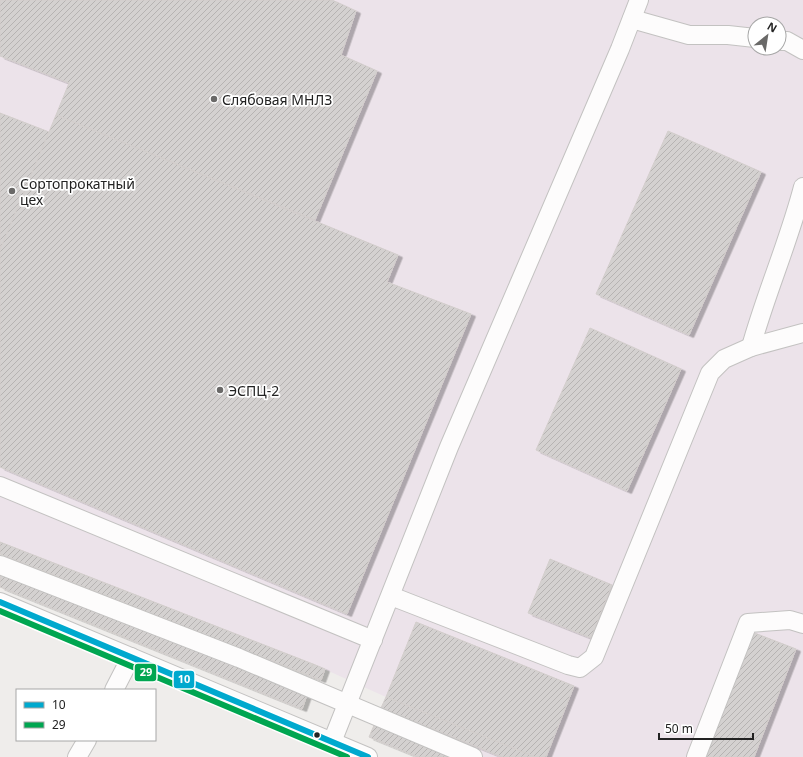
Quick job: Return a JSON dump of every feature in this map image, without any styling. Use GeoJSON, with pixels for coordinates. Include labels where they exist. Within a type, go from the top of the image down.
{"type":"FeatureCollection","features":[{"type":"Feature","properties":{"kind":"street"},"geometry":{"type":"LineString","coordinates":[[332,742],[392,596],[449,448],[639,0]]}},
{"type":"Feature","properties":{"kind":"street"},"geometry":{"type":"LineString","coordinates":[[632,19],[689,35],[728,35],[747,37]]}},
{"type":"Feature","properties":{"kind":"street"},"geometry":{"type":"LineString","coordinates":[[790,41],[803,50]]}},
{"type":"Feature","properties":{"kind":"street"},"geometry":{"type":"LineString","coordinates":[[750,347],[764,300],[796,214],[803,188]]}},
{"type":"Feature","properties":{"kind":"street"},"geometry":{"type":"LineString","coordinates":[[392,596],[568,665],[580,668],[594,657],[710,373],[724,359],[750,347],[803,333]]}},
{"type":"Feature","properties":{"kind":"street"},"geometry":{"type":"LineString","coordinates":[[0,486],[373,640]]}},
{"type":"Feature","properties":{"kind":"street"},"geometry":{"type":"LineString","coordinates":[[0,564],[239,658],[473,757]]}},
{"type":"Feature","properties":{"kind":"street"},"geometry":{"type":"LineString","coordinates":[[0,602],[368,757]]}},
{"type":"Feature","properties":{"kind":"street"},"geometry":{"type":"LineString","coordinates":[[696,757],[748,623],[790,620],[803,624]]}},
{"type":"Feature","properties":{"kind":"street"},"geometry":{"type":"LineString","coordinates":[[115,689],[131,657]]}},
{"type":"Feature","properties":{"kind":"street"},"geometry":{"type":"LineString","coordinates":[[77,757],[85,741]]}},
{"type":"Feature","properties":{"kind":"shaded area"},"geometry":{"type":"Polygon","coordinates":[[[0,0],[803,0],[803,757],[418,757],[369,737],[386,697],[313,664],[0,542],[0,0]]]}},
{"type":"Feature","properties":{"kind":"building","name":"Слябовая МНЛЗ"},"geometry":{"type":"Polygon","coordinates":[[[0,0],[332,0],[356,11],[341,55],[377,71],[315,220],[56,115],[69,83],[0,56],[0,0]]]}},
{"type":"Feature","properties":{"kind":"building","name":"Сортопрокатный цех"},"geometry":{"type":"Polygon","coordinates":[[[0,113],[49,132],[0,250],[0,113]]]}},
{"type":"Feature","properties":{"kind":"building","name":"ЭСПЦ-2"},"geometry":{"type":"Polygon","coordinates":[[[56,115],[398,255],[387,282],[471,314],[347,614],[0,467],[0,250],[56,115]]]}},
{"type":"Feature","properties":{"kind":"building"},"geometry":{"type":"Polygon","coordinates":[[[668,131],[761,172],[689,335],[596,294],[668,131]]]}},
{"type":"Feature","properties":{"kind":"building"},"geometry":{"type":"Polygon","coordinates":[[[590,328],[681,369],[627,491],[536,450],[590,328]]]}},
{"type":"Feature","properties":{"kind":"building"},"geometry":{"type":"Polygon","coordinates":[[[0,542],[313,664],[308,675],[0,554],[0,542]]]}},
{"type":"Feature","properties":{"kind":"building"},"geometry":{"type":"Polygon","coordinates":[[[550,559],[612,585],[591,638],[528,613],[550,559]]]}},
{"type":"Feature","properties":{"kind":"building"},"geometry":{"type":"Polygon","coordinates":[[[0,571],[307,695],[302,709],[0,587],[0,571]]]}},
{"type":"Feature","properties":{"kind":"building"},"geometry":{"type":"Polygon","coordinates":[[[416,622],[574,686],[546,757],[535,757],[386,697],[416,622]]]}},
{"type":"Feature","properties":{"kind":"building"},"geometry":{"type":"Polygon","coordinates":[[[752,632],[796,649],[754,757],[704,757],[752,632]]]}},
{"type":"Feature","properties":{"kind":"building"},"geometry":{"type":"Polygon","coordinates":[[[313,664],[325,669],[321,680],[308,675],[313,664]]]}},
{"type":"Feature","properties":{"kind":"building"},"geometry":{"type":"Polygon","coordinates":[[[386,697],[535,757],[502,757],[381,708],[386,697]]]}},
{"type":"Feature","properties":{"kind":"building"},"geometry":{"type":"Polygon","coordinates":[[[375,723],[456,757],[418,757],[369,737],[375,723]]]}},
{"type":"Feature","properties":{"kind":"transit line","name":"10"},"geometry":{"type":"LineString","coordinates":[[0,602],[368,757]]}},
{"type":"Feature","properties":{"kind":"transit line","name":"29"},"geometry":{"type":"LineString","coordinates":[[0,611],[347,757]]}},
{"type":"Feature","properties":{"kind":"place","name":"Слябовая МНЛЗ"},"geometry":{"type":"Point","coordinates":[214,99]}},
{"type":"Feature","properties":{"kind":"place","name":"Сортопрокатный цех"},"geometry":{"type":"Point","coordinates":[12,191]}},
{"type":"Feature","properties":{"kind":"place","name":"ЭСПЦ-2"},"geometry":{"type":"Point","coordinates":[220,390]}}]}
